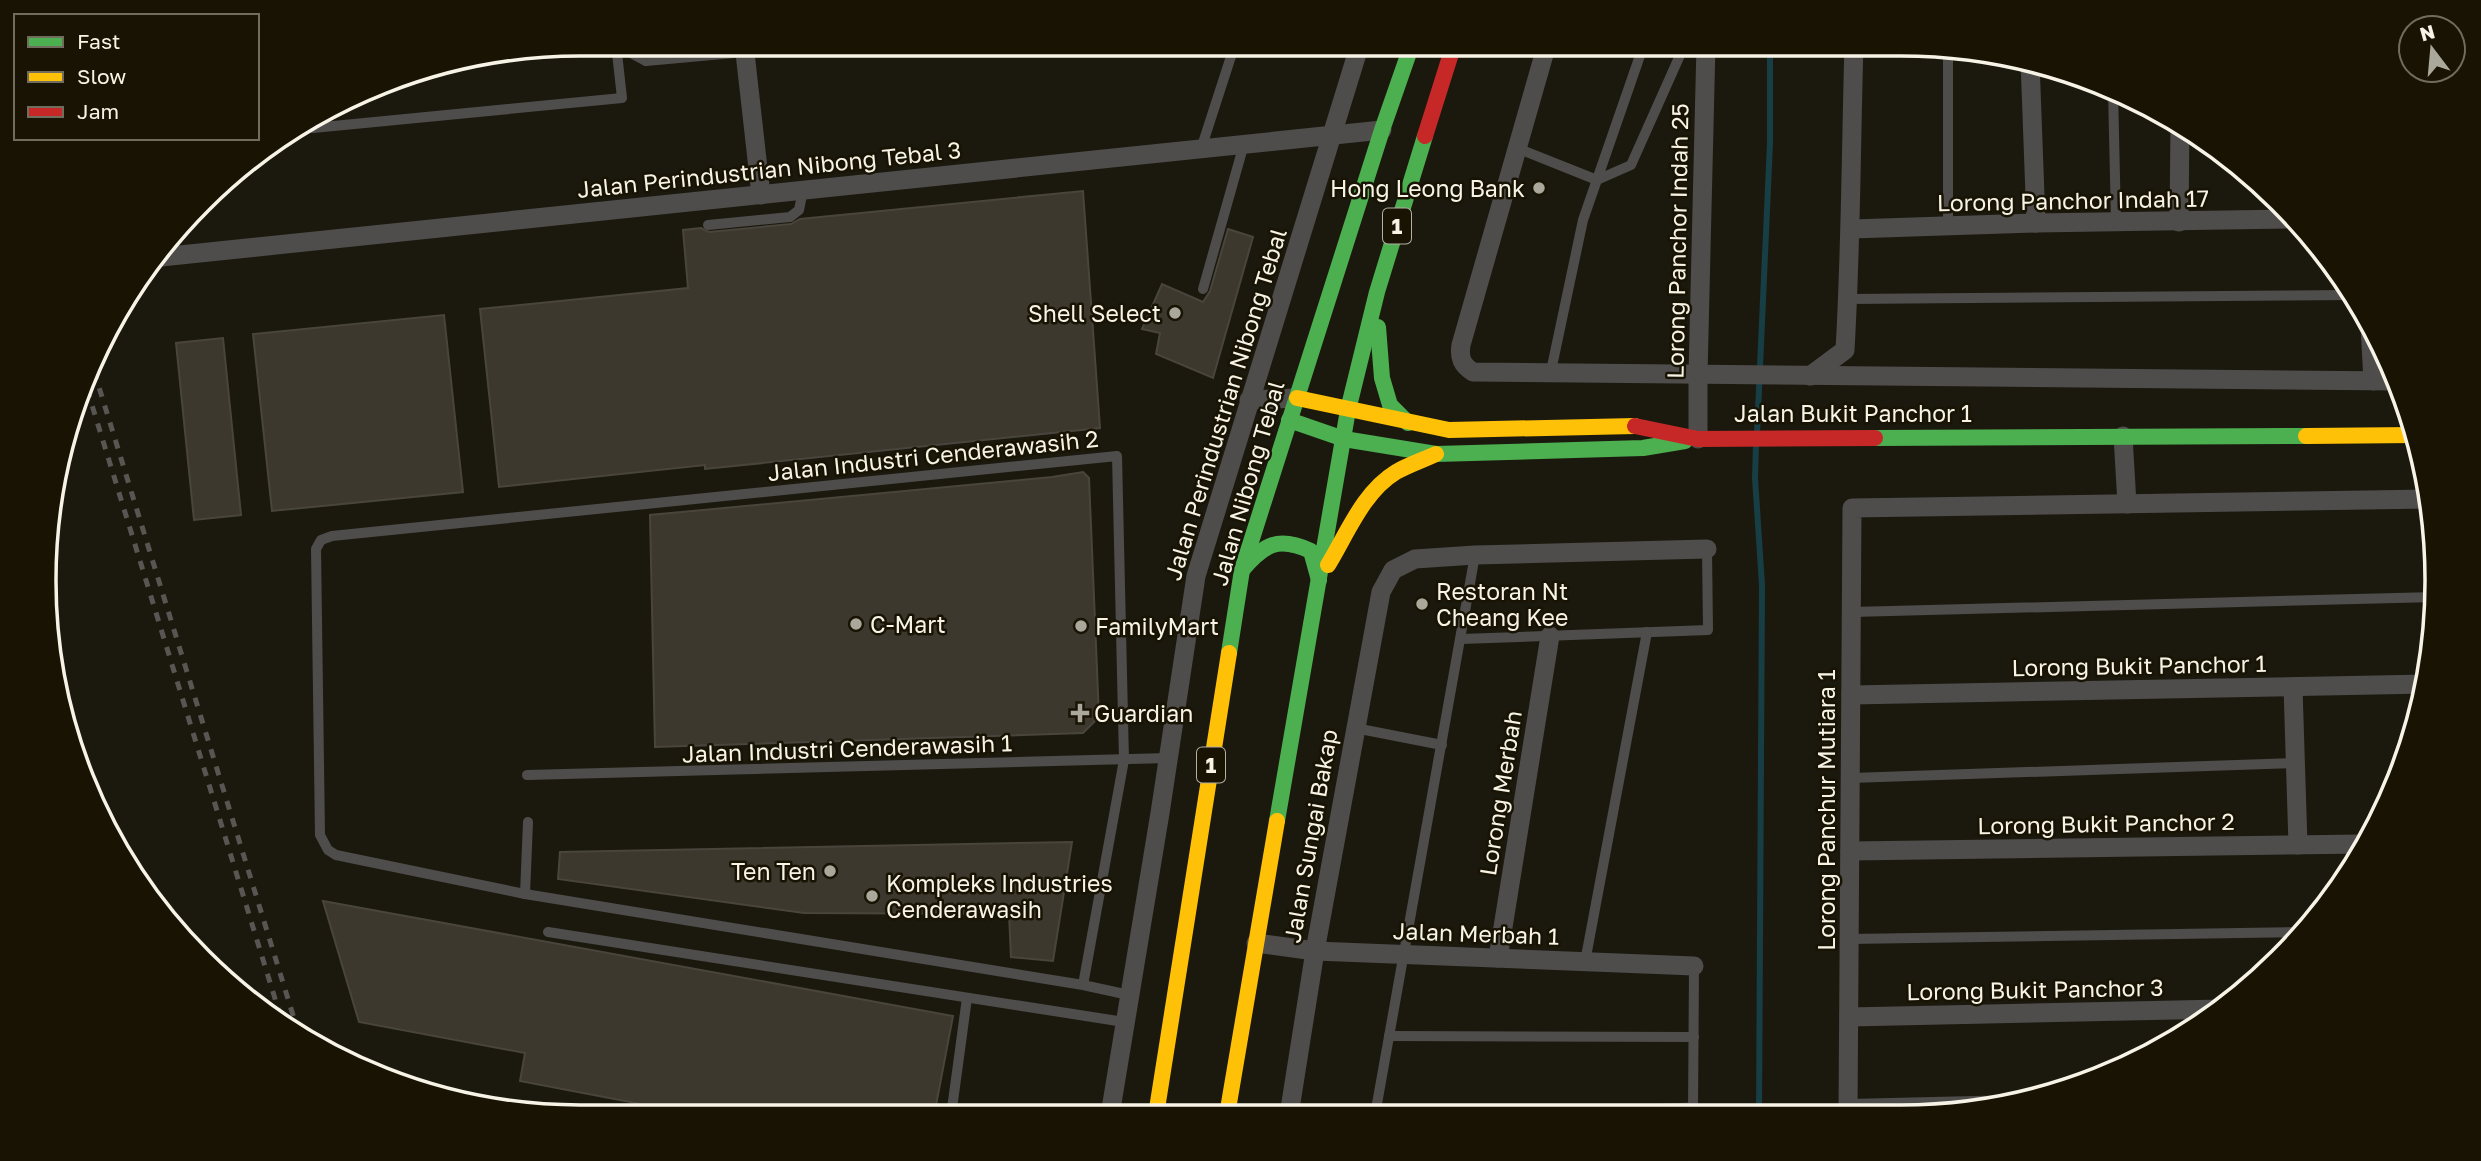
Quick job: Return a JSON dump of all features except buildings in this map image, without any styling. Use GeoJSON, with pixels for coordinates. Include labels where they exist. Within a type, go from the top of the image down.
{"type":"FeatureCollection","features":[{"type":"Feature","properties":{"kind":"main road","name":"Jalan Nibong Tebal"},"geometry":{"type":"LineString","coordinates":[[1158,1105],[1242,570],[1408,56]]}},
{"type":"Feature","properties":{"kind":"main road","name":"1"},"geometry":{"type":"LineString","coordinates":[[1229,1105],[1348,410],[1377,292],[1450,56]]}},
{"type":"Feature","properties":{"kind":"main road"},"geometry":{"type":"LineString","coordinates":[[1377,292],[1382,378],[1390,405],[1408,423]]}},
{"type":"Feature","properties":{"kind":"main road","name":"Jalan Bukit Panchor 1"},"geometry":{"type":"LineString","coordinates":[[1297,398],[1449,430],[1642,426],[1699,439],[2404,435]]}},
{"type":"Feature","properties":{"kind":"main road"},"geometry":{"type":"LineString","coordinates":[[1289,420],[1344,439],[1436,454],[1643,448],[1699,439]]}},
{"type":"Feature","properties":{"kind":"main road"},"geometry":{"type":"LineString","coordinates":[[1319,580],[1368,498],[1380,485],[1394,473],[1436,454]]}},
{"type":"Feature","properties":{"kind":"main road"},"geometry":{"type":"LineString","coordinates":[[1242,570],[1254,555],[1268,545],[1284,542],[1311,551],[1319,580]]}},
{"type":"Feature","properties":{"kind":"street"},"geometry":{"type":"LineString","coordinates":[[745,56],[761,195]]}},
{"type":"Feature","properties":{"kind":"street","name":"Jalan Perindustrian Nibong Tebal"},"geometry":{"type":"LineString","coordinates":[[1112,1105],[1196,576],[1356,56]]}},
{"type":"Feature","properties":{"kind":"street"},"geometry":{"type":"LineString","coordinates":[[1517,148],[1544,56]]}},
{"type":"Feature","properties":{"kind":"street","name":"Lorong Panchor Indah 25"},"geometry":{"type":"LineString","coordinates":[[1699,439],[1707,375],[1706,56]]}},
{"type":"Feature","properties":{"kind":"street"},"geometry":{"type":"LineString","coordinates":[[1810,376],[1845,350],[1852,229],[1850,191],[1854,56]]}},
{"type":"Feature","properties":{"kind":"street"},"geometry":{"type":"LineString","coordinates":[[2030,73],[2036,223]]}},
{"type":"Feature","properties":{"kind":"street","name":"Jalan Perindustrian Nibong Tebal 3"},"geometry":{"type":"LineString","coordinates":[[168,256],[1382,130]]}},
{"type":"Feature","properties":{"kind":"street"},"geometry":{"type":"LineString","coordinates":[[2179,222],[2180,136]]}},
{"type":"Feature","properties":{"kind":"street","name":"Jalan Bukit Panchor 1"},"geometry":{"type":"LineString","coordinates":[[1517,148],[1461,345],[1460,359],[1465,367],[1473,372],[2385,381]]}},
{"type":"Feature","properties":{"kind":"street","name":"Lorong Panchor Indah 17"},"geometry":{"type":"LineString","coordinates":[[1852,229],[2280,219]]}},
{"type":"Feature","properties":{"kind":"street"},"geometry":{"type":"LineString","coordinates":[[2371,350],[2373,381]]}},
{"type":"Feature","properties":{"kind":"street"},"geometry":{"type":"LineString","coordinates":[[1249,400],[1297,398]]}},
{"type":"Feature","properties":{"kind":"street"},"geometry":{"type":"LineString","coordinates":[[1249,400],[1289,420]]}},
{"type":"Feature","properties":{"kind":"street"},"geometry":{"type":"LineString","coordinates":[[2123,436],[2127,503],[2419,499]]}},
{"type":"Feature","properties":{"kind":"street","name":"Lorong Panchur Mutiara 1"},"geometry":{"type":"LineString","coordinates":[[1848,1105],[1852,508],[2127,503]]}},
{"type":"Feature","properties":{"kind":"street"},"geometry":{"type":"LineString","coordinates":[[1475,555],[1707,548]]}},
{"type":"Feature","properties":{"kind":"street","name":"Jalan Sungai Bakap"},"geometry":{"type":"LineString","coordinates":[[1291,1105],[1315,951],[1381,592],[1393,570],[1415,559],[1475,555]]}},
{"type":"Feature","properties":{"kind":"street","name":"Lorong Merbah"},"geometry":{"type":"LineString","coordinates":[[1498,958],[1550,636]]}},
{"type":"Feature","properties":{"kind":"street","name":"Lorong Bukit Panchor 1"},"geometry":{"type":"LineString","coordinates":[[1851,695],[2415,684]]}},
{"type":"Feature","properties":{"kind":"street"},"geometry":{"type":"LineString","coordinates":[[2293,687],[2298,845]]}},
{"type":"Feature","properties":{"kind":"street","name":"Lorong Bukit Panchor 2"},"geometry":{"type":"LineString","coordinates":[[1850,851],[2354,844]]}},
{"type":"Feature","properties":{"kind":"street","name":"Jalan Merbah 1"},"geometry":{"type":"LineString","coordinates":[[1256,943],[1315,951],[1694,966]]}},
{"type":"Feature","properties":{"kind":"street","name":"Lorong Bukit Panchor 3"},"geometry":{"type":"LineString","coordinates":[[1849,1017],[2203,1009]]}},
{"type":"Feature","properties":{"kind":"lane"},"geometry":{"type":"LineString","coordinates":[[315,128],[622,98],[618,56]]}},
{"type":"Feature","properties":{"kind":"lane"},"geometry":{"type":"LineString","coordinates":[[637,56],[646,61],[684,56]]}},
{"type":"Feature","properties":{"kind":"lane"},"geometry":{"type":"LineString","coordinates":[[645,56],[646,61]]}},
{"type":"Feature","properties":{"kind":"lane"},"geometry":{"type":"LineString","coordinates":[[1201,149],[1231,56]]}},
{"type":"Feature","properties":{"kind":"lane"},"geometry":{"type":"LineString","coordinates":[[1551,371],[1583,219],[1640,56]]}},
{"type":"Feature","properties":{"kind":"lane"},"geometry":{"type":"LineString","coordinates":[[1517,148],[1597,180],[1630,165],[1680,56]]}},
{"type":"Feature","properties":{"kind":"lane"},"geometry":{"type":"LineString","coordinates":[[1948,58],[1948,227]]}},
{"type":"Feature","properties":{"kind":"lane"},"geometry":{"type":"LineString","coordinates":[[2113,102],[2116,222]]}},
{"type":"Feature","properties":{"kind":"lane"},"geometry":{"type":"LineString","coordinates":[[1203,289],[1244,144]]}},
{"type":"Feature","properties":{"kind":"lane"},"geometry":{"type":"LineString","coordinates":[[708,225],[790,217],[799,210],[803,190]]}},
{"type":"Feature","properties":{"kind":"lane"},"geometry":{"type":"LineString","coordinates":[[1848,299],[2341,295]]}},
{"type":"Feature","properties":{"kind":"lane","name":"Jalan Industri Cenderawasih 2"},"geometry":{"type":"LineString","coordinates":[[525,894],[336,855],[328,850],[320,835],[317,549],[321,540],[332,536],[1117,456],[1124,760],[1083,985]]}},
{"type":"Feature","properties":{"kind":"lane"},"geometry":{"type":"LineString","coordinates":[[1461,639],[1708,630],[1707,548]]}},
{"type":"Feature","properties":{"kind":"lane"},"geometry":{"type":"LineString","coordinates":[[1377,1105],[1475,555]]}},
{"type":"Feature","properties":{"kind":"lane"},"geometry":{"type":"LineString","coordinates":[[1852,612],[2425,597]]}},
{"type":"Feature","properties":{"kind":"lane"},"geometry":{"type":"LineString","coordinates":[[1585,962],[1647,632]]}},
{"type":"Feature","properties":{"kind":"lane"},"geometry":{"type":"LineString","coordinates":[[1355,728],[1442,745]]}},
{"type":"Feature","properties":{"kind":"lane","name":"Jalan Industri Cenderawasih 1"},"geometry":{"type":"LineString","coordinates":[[527,775],[1168,758]]}},
{"type":"Feature","properties":{"kind":"lane"},"geometry":{"type":"LineString","coordinates":[[1851,778],[2295,763]]}},
{"type":"Feature","properties":{"kind":"lane"},"geometry":{"type":"LineString","coordinates":[[528,822],[525,894],[1083,985],[1129,995]]}},
{"type":"Feature","properties":{"kind":"lane"},"geometry":{"type":"LineString","coordinates":[[548,932],[1124,1022]]}},
{"type":"Feature","properties":{"kind":"lane"},"geometry":{"type":"LineString","coordinates":[[1849,939],[2289,932]]}},
{"type":"Feature","properties":{"kind":"lane"},"geometry":{"type":"LineString","coordinates":[[1693,1105],[1694,966]]}},
{"type":"Feature","properties":{"kind":"lane"},"geometry":{"type":"LineString","coordinates":[[952,1105],[967,998]]}},
{"type":"Feature","properties":{"kind":"lane"},"geometry":{"type":"LineString","coordinates":[[1389,1036],[1694,1037]]}},
{"type":"Feature","properties":{"kind":"waterway"},"geometry":{"type":"LineString","coordinates":[[1757,434],[1770,143],[1770,56]]}},
{"type":"Feature","properties":{"kind":"waterway"},"geometry":{"type":"LineString","coordinates":[[1756,444],[1755,478],[1762,585],[1759,1105]]}},
{"type":"Feature","properties":{"kind":"railway"},"geometry":{"type":"LineString","coordinates":[[96,379],[295,1021]]}},
{"type":"Feature","properties":{"kind":"railway"},"geometry":{"type":"LineString","coordinates":[[90,397],[278,1009]]}},
{"type":"Feature","properties":{"kind":"traffic: fast"},"geometry":{"type":"LineString","coordinates":[[1229,653],[1242,570],[1408,56]]}},
{"type":"Feature","properties":{"kind":"traffic: fast"},"geometry":{"type":"LineString","coordinates":[[1277,821],[1348,410],[1377,292],[1425,136]]}},
{"type":"Feature","properties":{"kind":"traffic: fast"},"geometry":{"type":"LineString","coordinates":[[1378,327],[1382,378],[1390,405],[1408,423]]}},
{"type":"Feature","properties":{"kind":"traffic: fast"},"geometry":{"type":"LineString","coordinates":[[1289,420],[1344,439],[1436,454],[1643,448],[1685,441]]}},
{"type":"Feature","properties":{"kind":"traffic: fast"},"geometry":{"type":"LineString","coordinates":[[1875,438],[2306,436]]}},
{"type":"Feature","properties":{"kind":"traffic: fast"},"geometry":{"type":"LineString","coordinates":[[1242,570],[1257,554],[1272,545],[1289,544],[1311,551],[1319,580]]}},
{"type":"Feature","properties":{"kind":"traffic: slow"},"geometry":{"type":"LineString","coordinates":[[1297,398],[1449,430],[1635,426]]}},
{"type":"Feature","properties":{"kind":"traffic: slow"},"geometry":{"type":"LineString","coordinates":[[2306,436],[2404,435]]}},
{"type":"Feature","properties":{"kind":"traffic: slow"},"geometry":{"type":"LineString","coordinates":[[1328,565],[1357,514],[1384,480],[1436,454]]}},
{"type":"Feature","properties":{"kind":"traffic: slow"},"geometry":{"type":"LineString","coordinates":[[1158,1105],[1229,653]]}},
{"type":"Feature","properties":{"kind":"traffic: slow"},"geometry":{"type":"LineString","coordinates":[[1229,1105],[1277,821]]}},
{"type":"Feature","properties":{"kind":"traffic: jam"},"geometry":{"type":"LineString","coordinates":[[1425,136],[1450,56]]}},
{"type":"Feature","properties":{"kind":"traffic: jam"},"geometry":{"type":"LineString","coordinates":[[1635,426],[1698,439],[1875,438]]}},
{"type":"Feature","properties":{"kind":"place","name":"Hong Leong Bank"},"geometry":{"type":"Point","coordinates":[1539,188]}},
{"type":"Feature","properties":{"kind":"place","name":"Shell Select"},"geometry":{"type":"Point","coordinates":[1175,313]}},
{"type":"Feature","properties":{"kind":"place","name":"Restoran Nt Cheang Kee"},"geometry":{"type":"Point","coordinates":[1422,604]}},
{"type":"Feature","properties":{"kind":"place","name":"C-Mart"},"geometry":{"type":"Point","coordinates":[856,624]}},
{"type":"Feature","properties":{"kind":"place","name":"FamilyMart"},"geometry":{"type":"Point","coordinates":[1081,626]}},
{"type":"Feature","properties":{"kind":"place","name":"Guardian"},"geometry":{"type":"Point","coordinates":[1080,713]}},
{"type":"Feature","properties":{"kind":"place","name":"Ten Ten"},"geometry":{"type":"Point","coordinates":[830,871]}},
{"type":"Feature","properties":{"kind":"place","name":"Kompleks Industries Cenderawasih"},"geometry":{"type":"Point","coordinates":[872,896]}}]}
